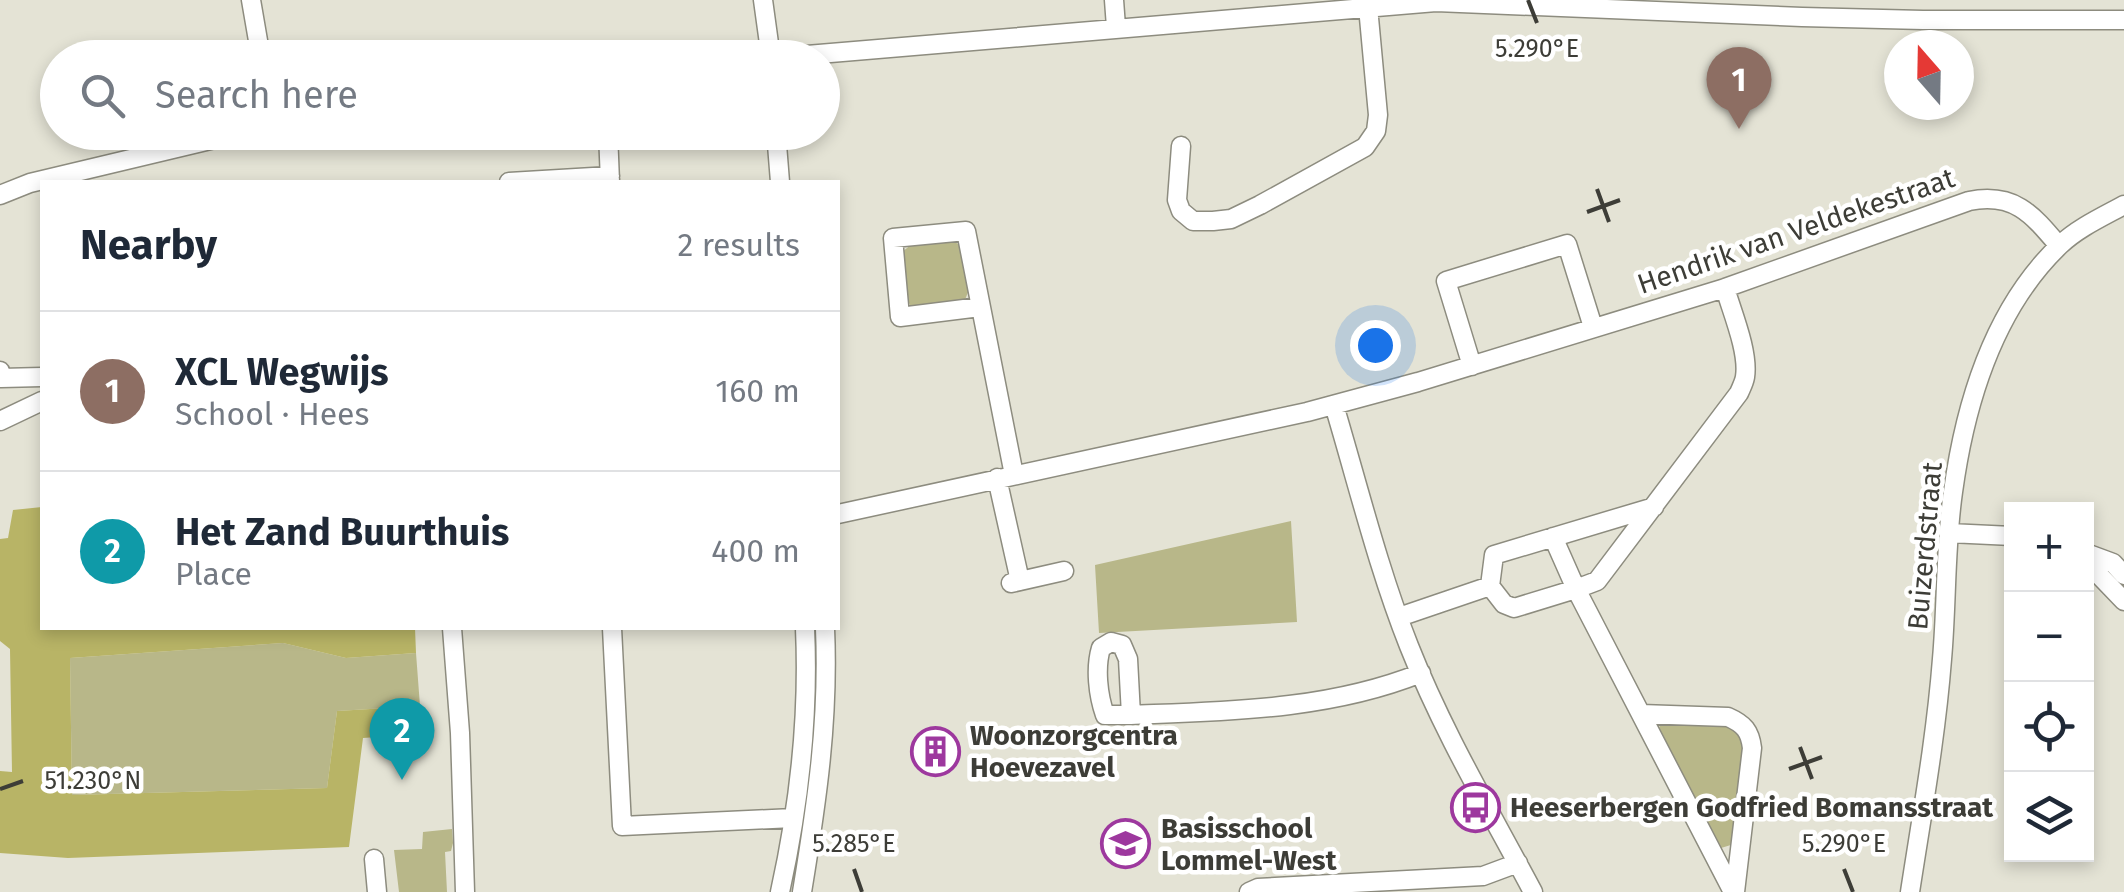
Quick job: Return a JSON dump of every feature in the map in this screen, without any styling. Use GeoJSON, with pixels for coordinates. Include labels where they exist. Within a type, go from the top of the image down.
{"type":"FeatureCollection","features":[{"type":"Feature","properties":{"kind":"street"},"geometry":{"type":"LineString","coordinates":[[251,0],[258,40]]}},
{"type":"Feature","properties":{"kind":"street"},"geometry":{"type":"LineString","coordinates":[[763,0],[769,40]]}},
{"type":"Feature","properties":{"kind":"street"},"geometry":{"type":"LineString","coordinates":[[1114,0],[1116,27]]}},
{"type":"Feature","properties":{"kind":"street"},"geometry":{"type":"LineString","coordinates":[[840,52],[1436,2],[1803,9],[1924,20],[2124,20]]}},
{"type":"Feature","properties":{"kind":"street"},"geometry":{"type":"LineString","coordinates":[[1182,146],[1177,200],[1181,211],[1193,220],[1214,222],[1260,206],[1365,147],[1376,131],[1378,115],[1368,6]]}},
{"type":"Feature","properties":{"kind":"street"},"geometry":{"type":"LineString","coordinates":[[46,180],[170,150]]}},
{"type":"Feature","properties":{"kind":"street"},"geometry":{"type":"LineString","coordinates":[[576,180],[610,179],[609,150]]}},
{"type":"Feature","properties":{"kind":"street"},"geometry":{"type":"LineString","coordinates":[[777,150],[780,180]]}},
{"type":"Feature","properties":{"kind":"street"},"geometry":{"type":"LineString","coordinates":[[0,194],[40,182]]}},
{"type":"Feature","properties":{"kind":"street","name":"Hendrik van Veldekestraat"},"geometry":{"type":"LineString","coordinates":[[840,514],[1334,404],[1472,366],[1726,288],[1941,209],[1988,197],[2004,200],[2031,214],[2059,246]]}},
{"type":"Feature","properties":{"kind":"street","name":"Buizerdstraat"},"geometry":{"type":"LineString","coordinates":[[1910,892],[1937,714],[1953,491],[1980,373],[2013,305],[2036,272],[2076,232],[2124,205]]}},
{"type":"Feature","properties":{"kind":"street"},"geometry":{"type":"LineString","coordinates":[[980,307],[900,317],[894,238],[966,231],[980,307],[1006,477],[1014,582],[1064,572]]}},
{"type":"Feature","properties":{"kind":"street"},"geometry":{"type":"LineString","coordinates":[[1472,366],[1446,281],[1568,244],[1593,327]]}},
{"type":"Feature","properties":{"kind":"street"},"geometry":{"type":"LineString","coordinates":[[1654,506],[1494,555],[1490,586],[1504,604],[1514,608],[1597,581],[1654,506],[1739,393],[1745,378],[1742,346],[1726,288]]}},
{"type":"Feature","properties":{"kind":"street"},"geometry":{"type":"LineString","coordinates":[[0,371],[1,381],[40,377]]}},
{"type":"Feature","properties":{"kind":"street"},"geometry":{"type":"LineString","coordinates":[[0,421],[40,402]]}},
{"type":"Feature","properties":{"kind":"street"},"geometry":{"type":"LineString","coordinates":[[1334,404],[1381,565],[1421,673],[1482,802],[1533,892]]}},
{"type":"Feature","properties":{"kind":"street"},"geometry":{"type":"LineString","coordinates":[[1950,534],[2004,536]]}},
{"type":"Feature","properties":{"kind":"street"},"geometry":{"type":"LineString","coordinates":[[1553,536],[1576,589],[1734,892]]}},
{"type":"Feature","properties":{"kind":"street"},"geometry":{"type":"LineString","coordinates":[[2094,556],[2113,563],[2124,575]]}},
{"type":"Feature","properties":{"kind":"street"},"geometry":{"type":"LineString","coordinates":[[2094,565],[2099,576],[2124,601]]}},
{"type":"Feature","properties":{"kind":"street"},"geometry":{"type":"LineString","coordinates":[[1399,616],[1490,586]]}},
{"type":"Feature","properties":{"kind":"street"},"geometry":{"type":"LineString","coordinates":[[452,630],[466,892]]}},
{"type":"Feature","properties":{"kind":"street"},"geometry":{"type":"LineString","coordinates":[[612,630],[622,826],[793,818]]}},
{"type":"Feature","properties":{"kind":"street"},"geometry":{"type":"LineString","coordinates":[[780,892],[800,763],[807,666],[805,630]]}},
{"type":"Feature","properties":{"kind":"street"},"geometry":{"type":"LineString","coordinates":[[802,892],[826,716],[826,630]]}},
{"type":"Feature","properties":{"kind":"street"},"geometry":{"type":"LineString","coordinates":[[807,666],[827,666]]}},
{"type":"Feature","properties":{"kind":"street"},"geometry":{"type":"LineString","coordinates":[[1131,715],[1290,705],[1344,697],[1421,673]]}},
{"type":"Feature","properties":{"kind":"street"},"geometry":{"type":"LineString","coordinates":[[1641,714],[1728,717],[1746,728],[1752,748],[1734,892]]}},
{"type":"Feature","properties":{"kind":"street"},"geometry":{"type":"LineString","coordinates":[[374,859],[377,892]]}},
{"type":"Feature","properties":{"kind":"street"},"geometry":{"type":"LineString","coordinates":[[1249,892],[1258,888],[1355,887],[1482,876],[1518,863]]}},
{"type":"Feature","properties":{"kind":"shaded area"},"geometry":{"type":"Polygon","coordinates":[[[951,240],[963,251],[969,290],[964,302],[918,308],[910,305],[902,252],[912,244],[951,240]]]}},
{"type":"Feature","properties":{"kind":"shaded area"},"geometry":{"type":"Polygon","coordinates":[[[40,507],[40,630],[415,630],[416,653],[346,658],[283,643],[70,658],[72,795],[327,788],[337,711],[420,706],[421,734],[363,738],[349,847],[68,858],[0,853],[0,771],[12,772],[10,649],[0,641],[0,539],[8,538],[13,510],[40,507]]]}},
{"type":"Feature","properties":{"kind":"shaded area"},"geometry":{"type":"Polygon","coordinates":[[[1291,521],[1297,622],[1099,633],[1095,565],[1291,521]]]}},
{"type":"Feature","properties":{"kind":"shaded area"},"geometry":{"type":"Polygon","coordinates":[[[283,643],[346,658],[416,653],[420,706],[337,711],[327,788],[72,795],[70,658],[283,643]]]}},
{"type":"Feature","properties":{"kind":"shaded area"},"geometry":{"type":"Polygon","coordinates":[[[1725,722],[1747,740],[1734,844],[1721,848],[1716,846],[1657,733],[1661,723],[1725,722]]]}},
{"type":"Feature","properties":{"kind":"shaded area"},"geometry":{"type":"Polygon","coordinates":[[[452,829],[451,851],[445,852],[447,892],[399,892],[394,850],[422,849],[423,832],[452,829]]]}},
{"type":"Feature","properties":{"kind":"place","name":"XCL Wegwijs"},"geometry":{"type":"Point","coordinates":[1739,129]}},
{"type":"Feature","properties":{"kind":"place","name":"Woonzorgcentra Hoevezavel"},"geometry":{"type":"Point","coordinates":[935,751]}},
{"type":"Feature","properties":{"kind":"place","name":"Het Zand Buurthuis"},"geometry":{"type":"Point","coordinates":[402,780]}},
{"type":"Feature","properties":{"kind":"place","name":"Heeserbergen Godfried Bomansstraat"},"geometry":{"type":"Point","coordinates":[1475,807]}},
{"type":"Feature","properties":{"kind":"place","name":"Basisschool Lommel-West"},"geometry":{"type":"Point","coordinates":[1126,844]}}]}
